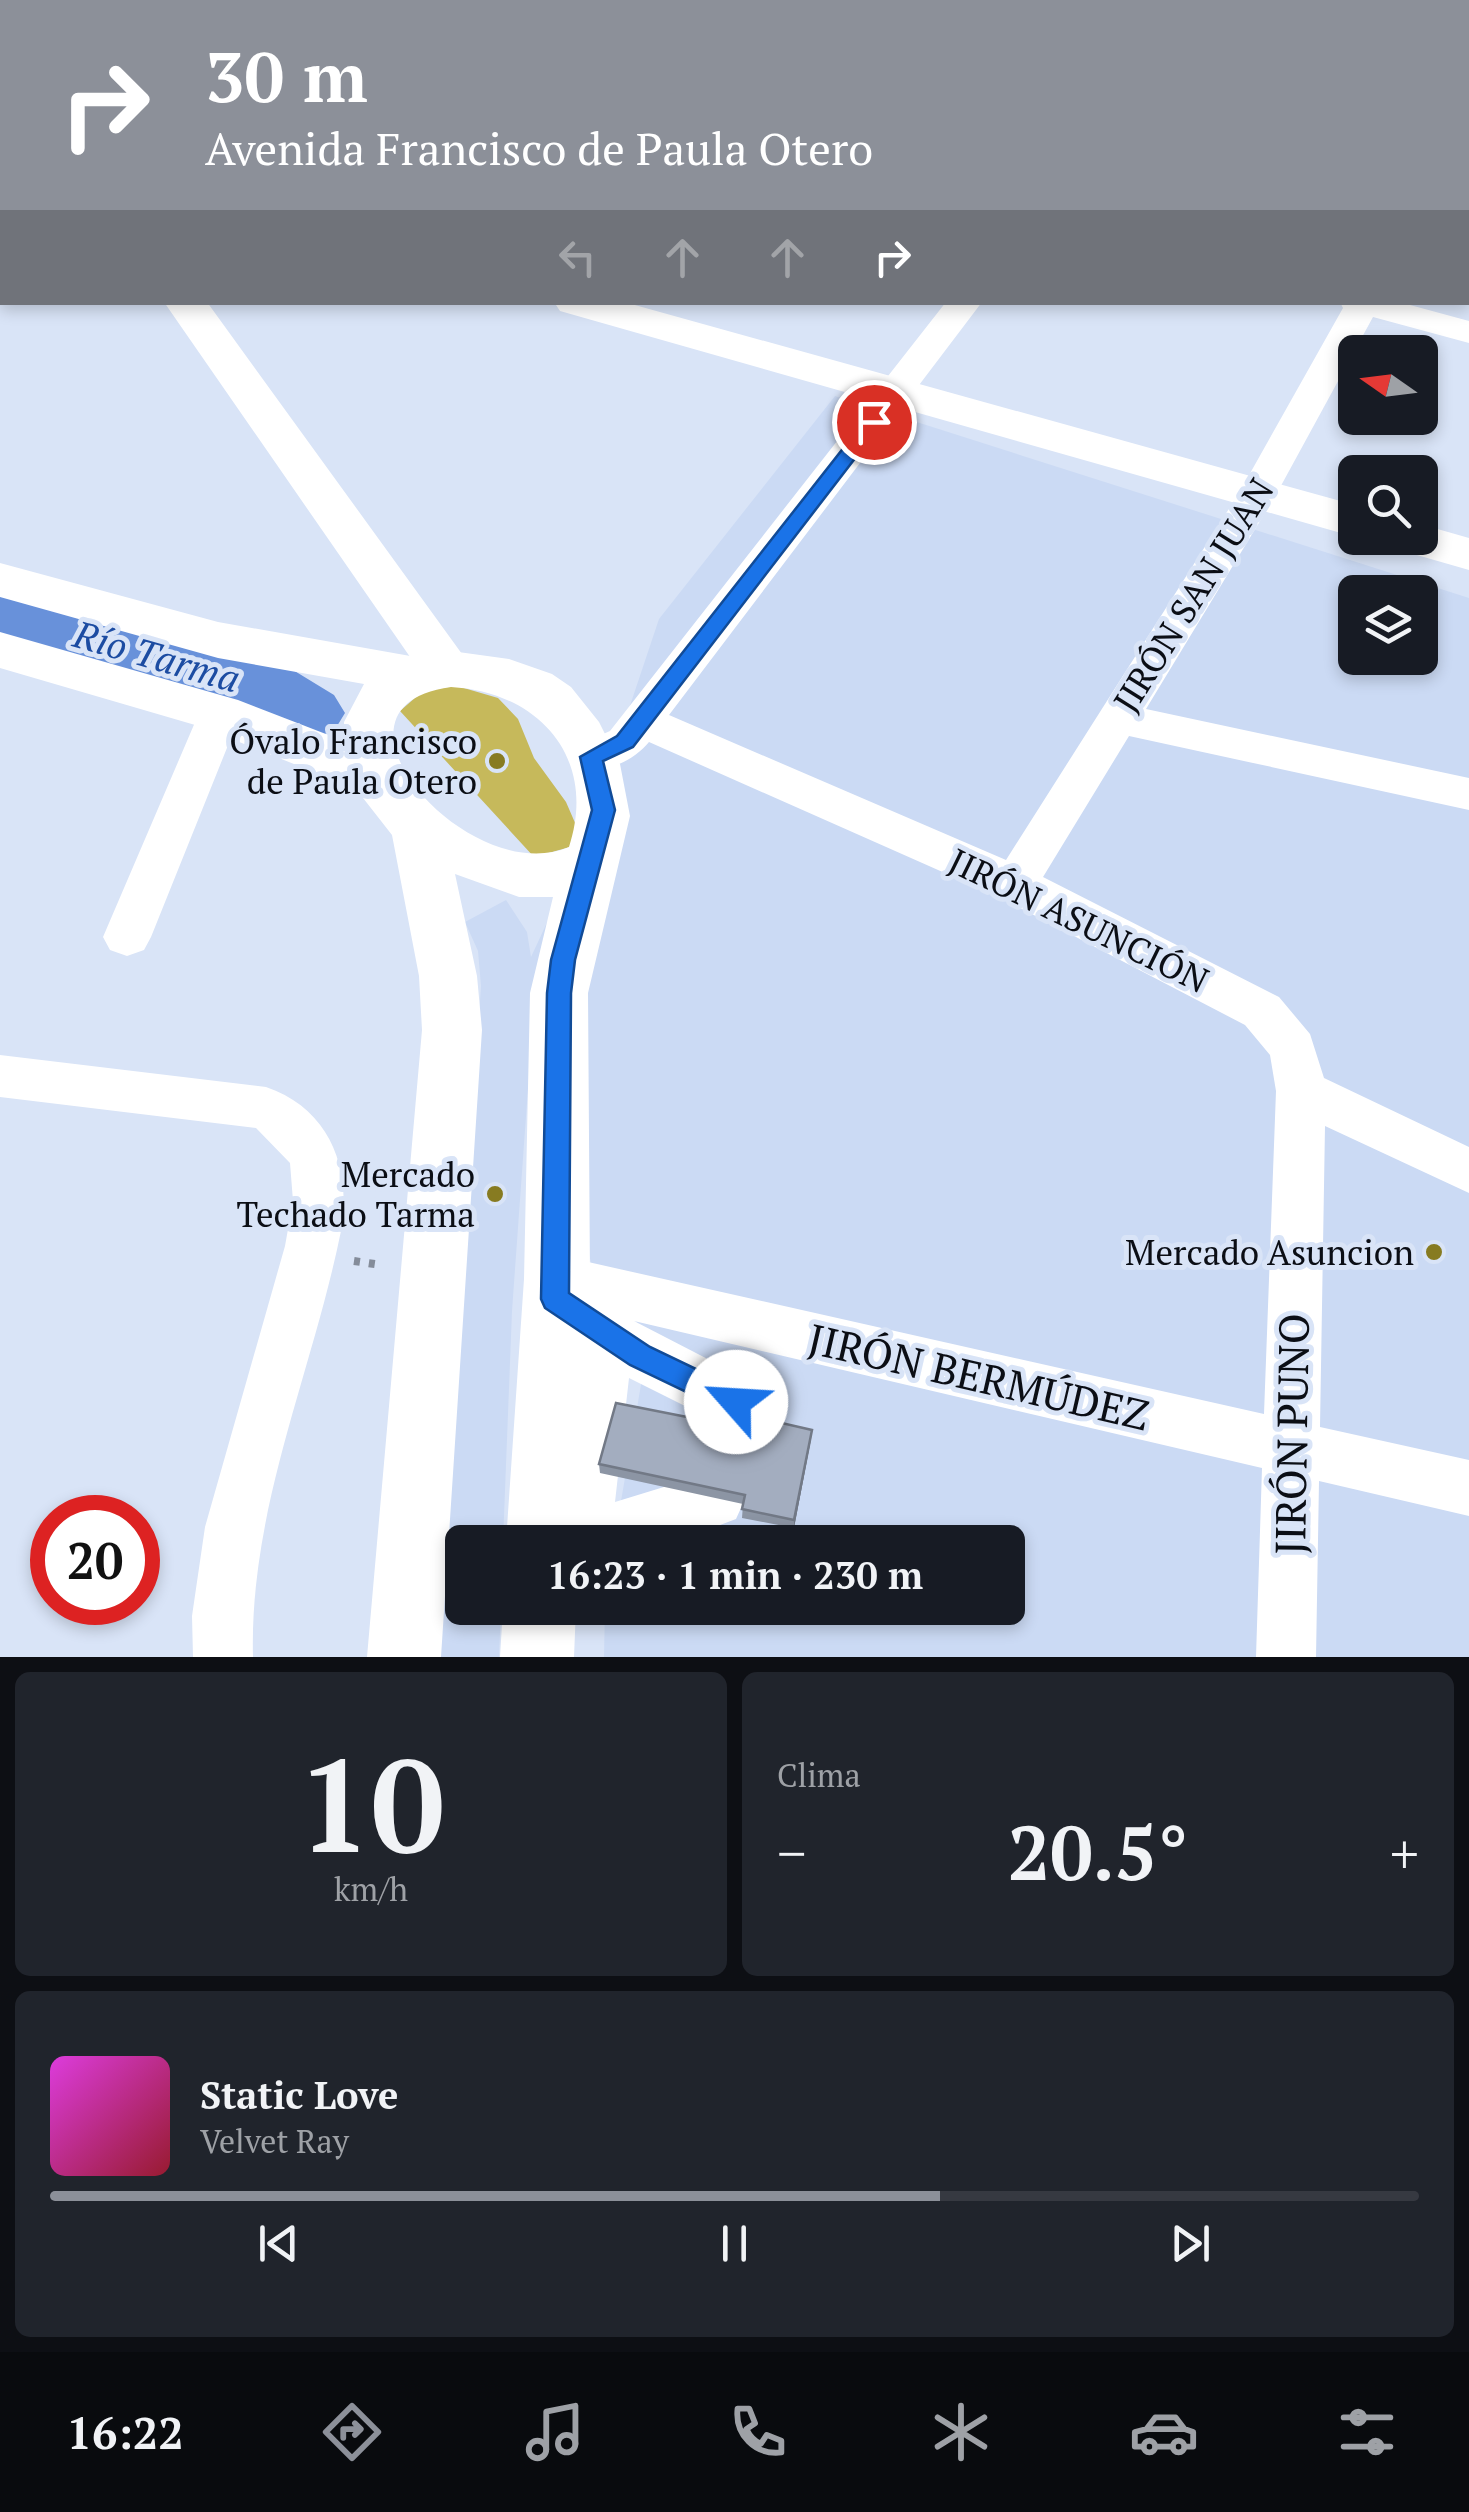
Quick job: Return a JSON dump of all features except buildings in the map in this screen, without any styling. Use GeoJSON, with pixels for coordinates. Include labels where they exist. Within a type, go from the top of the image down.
{"type":"FeatureCollection","features":[{"type":"Feature","properties":{"kind":"main road"},"geometry":{"type":"LineString","coordinates":[[187,305],[430,671]]}},
{"type":"Feature","properties":{"kind":"main road"},"geometry":{"type":"LineString","coordinates":[[583,305],[1338,516]]}},
{"type":"Feature","properties":{"kind":"main road"},"geometry":{"type":"LineString","coordinates":[[1438,545],[1469,554]]}},
{"type":"Feature","properties":{"kind":"main road"},"geometry":{"type":"LineString","coordinates":[[0,580],[218,640],[430,671],[516,678],[552,699],[576,726],[591,757],[604,810],[563,960],[559,993],[556,1289],[561,1525]]}},
{"type":"Feature","properties":{"kind":"main road"},"geometry":{"type":"LineString","coordinates":[[0,650],[220,713],[372,774],[418,829],[498,871],[527,880],[561,876],[591,861]]}},
{"type":"Feature","properties":{"kind":"main road"},"geometry":{"type":"LineString","coordinates":[[372,774],[370,722],[382,698],[430,671]]}},
{"type":"Feature","properties":{"kind":"main road"},"geometry":{"type":"LineString","coordinates":[[404,1657],[452,1030],[448,976],[418,829]]}},
{"type":"Feature","properties":{"kind":"main road"},"geometry":{"type":"LineString","coordinates":[[537,1657],[539,1625]]}},
{"type":"Feature","properties":{"kind":"street"},"geometry":{"type":"LineString","coordinates":[[591,757],[625,742],[963,305]]}},
{"type":"Feature","properties":{"kind":"street","name":"JIRÓN SAN JUAN"},"geometry":{"type":"LineString","coordinates":[[1015,884],[1258,493],[1360,305]]}},
{"type":"Feature","properties":{"kind":"street"},"geometry":{"type":"LineString","coordinates":[[1368,305],[1469,332]]}},
{"type":"Feature","properties":{"kind":"street"},"geometry":{"type":"LineString","coordinates":[[127,936],[220,713]]}},
{"type":"Feature","properties":{"kind":"street"},"geometry":{"type":"LineString","coordinates":[[1118,718],[1469,794]]}},
{"type":"Feature","properties":{"kind":"street","name":"JIRÓN ASUNCIÓN"},"geometry":{"type":"LineString","coordinates":[[640,720],[1015,884],[1262,1011],[1293,1048],[1301,1091]]}},
{"type":"Feature","properties":{"kind":"street"},"geometry":{"type":"LineString","coordinates":[[0,1076],[266,1108],[288,1121],[310,1153],[320,1184],[309,1255],[234,1536],[220,1628],[223,1657]]}},
{"type":"Feature","properties":{"kind":"street"},"geometry":{"type":"LineString","coordinates":[[1301,1091],[1469,1172]]}},
{"type":"Feature","properties":{"kind":"street","name":"JIRÓN PUNO"},"geometry":{"type":"LineString","coordinates":[[1286,1657],[1301,1091]]}},
{"type":"Feature","properties":{"kind":"street"},"geometry":{"type":"LineString","coordinates":[[556,1289],[606,1334],[736,1402],[729,1435]]}},
{"type":"Feature","properties":{"kind":"street","name":"JIRÓN BERMÚDEZ"},"geometry":{"type":"LineString","coordinates":[[556,1289],[1469,1488]]}},
{"type":"Feature","properties":{"kind":"street"},"geometry":{"type":"LineString","coordinates":[[564,1525],[606,1334]]}},
{"type":"Feature","properties":{"kind":"street"},"geometry":{"type":"LineString","coordinates":[[648,1524],[670,1370]]}},
{"type":"Feature","properties":{"kind":"street"},"geometry":{"type":"LineString","coordinates":[[643,1525],[716,1499]]}},
{"type":"Feature","properties":{"kind":"path"},"geometry":{"type":"LineString","coordinates":[[309,1255],[435,1273]]}},
{"type":"Feature","properties":{"kind":"shaded area"},"geometry":{"type":"Polygon","coordinates":[[[835,396],[1397,575],[1338,575],[1338,675],[1438,675],[1438,588],[1469,598],[1469,1657],[604,1657],[605,1625],[1025,1625],[1025,1525],[617,1525],[649,1338],[592,1267],[533,1019],[512,1311],[504,1525],[446,1525],[481,986],[478,951],[465,922],[506,900],[527,932],[531,957],[584,843],[659,619],[835,396]]]}},
{"type":"Feature","properties":{"kind":"shaded area"},"geometry":{"type":"Polygon","coordinates":[[[457,686],[498,698],[518,719],[534,758],[566,802],[579,832],[570,847],[534,857],[400,711],[424,690],[457,686]]]}},
{"type":"Feature","properties":{"kind":"shaded area"},"geometry":{"type":"Polygon","coordinates":[[[445,1535],[445,1625],[500,1625],[499,1657],[437,1657],[445,1535]]]}},
{"type":"Feature","properties":{"kind":"waterway","name":"Río Tarma"},"geometry":{"type":"LineString","coordinates":[[0,611],[268,688],[309,713]]}},
{"type":"Feature","properties":{"kind":"place","name":"Óvalo Francisco de Paula Otero"},"geometry":{"type":"Point","coordinates":[497,761]}},
{"type":"Feature","properties":{"kind":"place","name":"Mercado Techado Tarma"},"geometry":{"type":"Point","coordinates":[495,1194]}},
{"type":"Feature","properties":{"kind":"place","name":"Mercado Asuncion"},"geometry":{"type":"Point","coordinates":[1434,1252]}},
{"type":"Feature","properties":{"kind":"route"},"geometry":{"type":"LineString","coordinates":[[736,1402],[640,1356],[555,1299],[559,993],[563,960],[598,845],[604,810],[591,757],[625,742],[874,422]]}}]}
